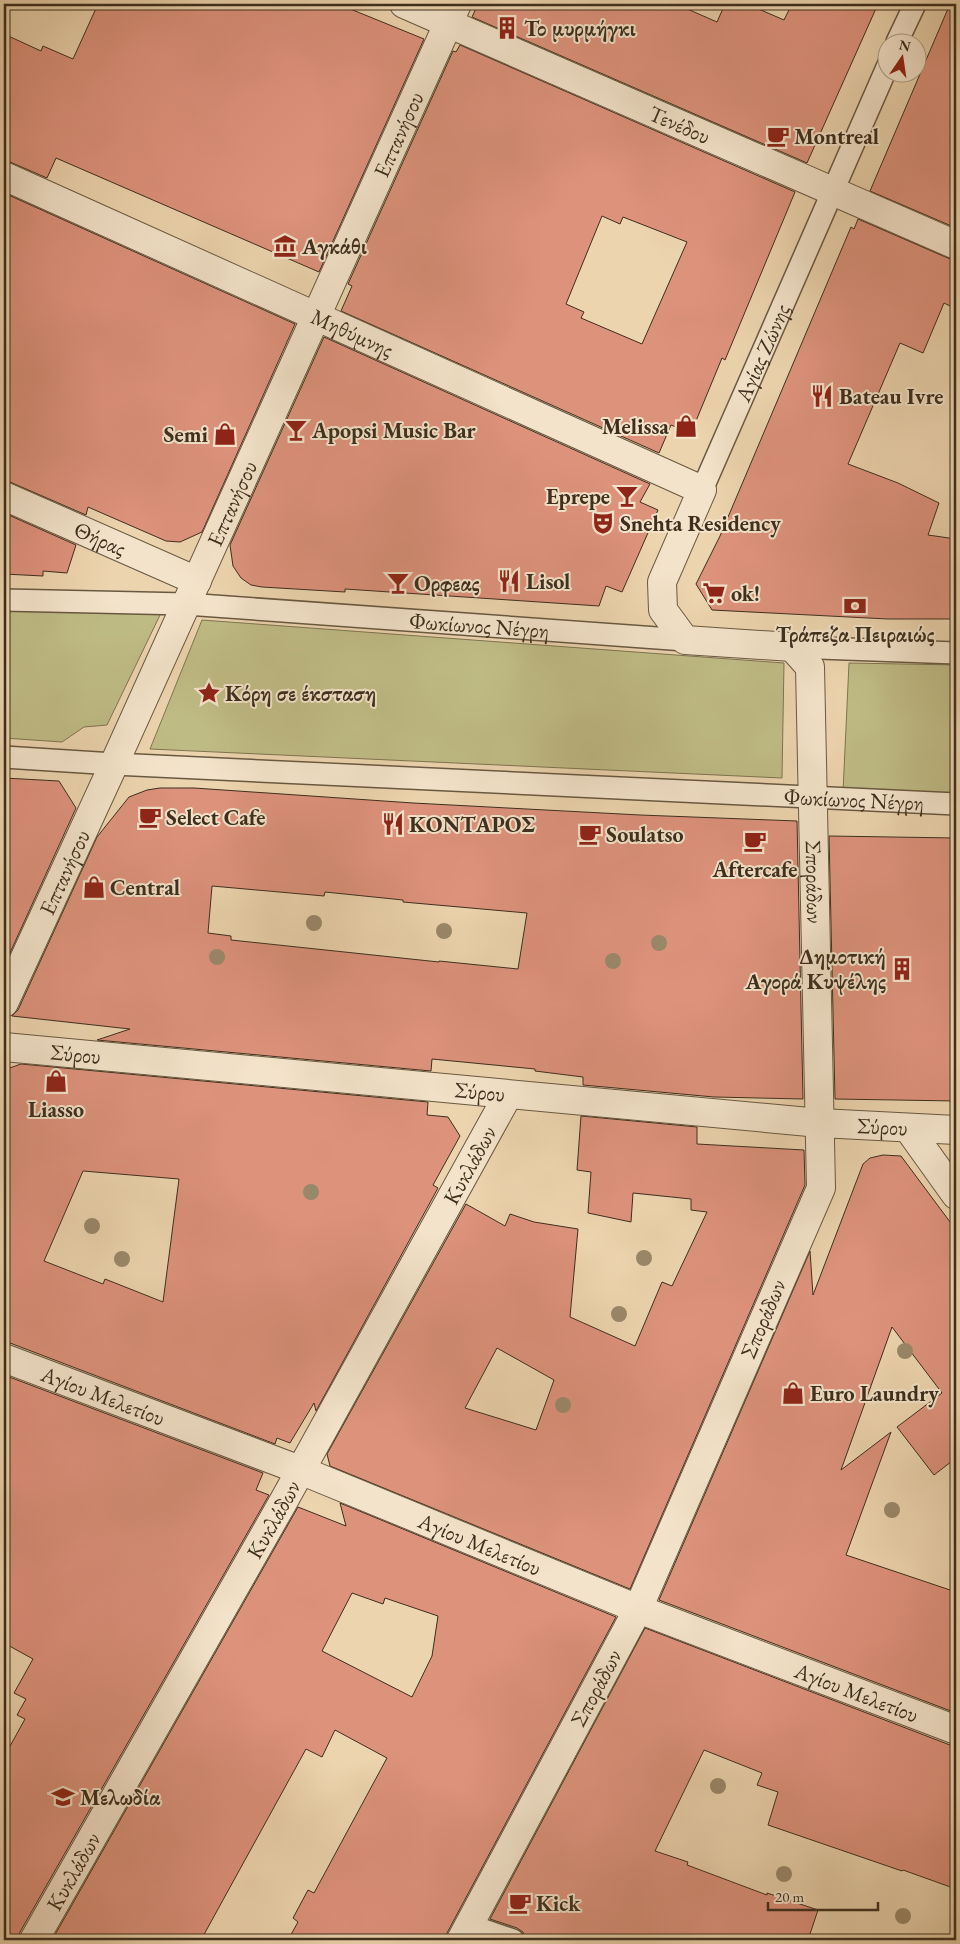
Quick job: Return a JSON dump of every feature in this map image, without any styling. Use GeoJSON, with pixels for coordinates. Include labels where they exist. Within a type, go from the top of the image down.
{"type":"FeatureCollection","features":[{"type":"Feature","properties":{"kind":"street","name":"Τενέδου"},"geometry":{"type":"LineString","coordinates":[[404,4],[453,14],[832,191],[956,245]]}},
{"type":"Feature","properties":{"kind":"street"},"geometry":{"type":"LineString","coordinates":[[902,32],[915,4]]}},
{"type":"Feature","properties":{"kind":"street","name":"Επτανήσου"},"geometry":{"type":"LineString","coordinates":[[4,1002],[192,593],[453,14]]}},
{"type":"Feature","properties":{"kind":"street","name":"Αγίας Ζώνης"},"geometry":{"type":"LineString","coordinates":[[684,640],[663,610],[662,582],[880,82]]}},
{"type":"Feature","properties":{"kind":"street","name":"Μηθύμνης"},"geometry":{"type":"LineString","coordinates":[[4,176],[702,490]]}},
{"type":"Feature","properties":{"kind":"street","name":"Θήρας"},"geometry":{"type":"LineString","coordinates":[[4,496],[192,593]]}},
{"type":"Feature","properties":{"kind":"street","name":"Φωκίωνος Νέγρη"},"geometry":{"type":"LineString","coordinates":[[4,600],[192,593],[684,640],[792,647],[956,653]]}},
{"type":"Feature","properties":{"kind":"street","name":"Σποράδων"},"geometry":{"type":"LineString","coordinates":[[465,1933],[638,1609],[821,1188],[810,668],[792,647]]}},
{"type":"Feature","properties":{"kind":"street","name":"Φωκίωνος Νέγρη"},"geometry":{"type":"LineString","coordinates":[[4,757],[114,764],[956,804]]}},
{"type":"Feature","properties":{"kind":"street","name":"Σύρου"},"geometry":{"type":"LineString","coordinates":[[4,1047],[820,1123],[956,1130]]}},
{"type":"Feature","properties":{"kind":"street","name":"Κυκλάδων"},"geometry":{"type":"LineString","coordinates":[[34,1940],[300,1470],[508,1094]]}},
{"type":"Feature","properties":{"kind":"street"},"geometry":{"type":"LineString","coordinates":[[908,1128],[956,1195]]}},
{"type":"Feature","properties":{"kind":"street","name":"Αγίου Μελετίου"},"geometry":{"type":"LineString","coordinates":[[4,1358],[300,1470],[638,1609],[956,1730]]}},
{"type":"Feature","properties":{"kind":"street"},"geometry":{"type":"LineString","coordinates":[[465,1933],[513,1940]]}},
{"type":"Feature","properties":{"kind":"shaded area"},"geometry":{"type":"Polygon","coordinates":[[[4,607],[161,613],[107,725],[84,727],[62,742],[4,738],[4,607]]]}},
{"type":"Feature","properties":{"kind":"shaded area"},"geometry":{"type":"Polygon","coordinates":[[[202,620],[784,663],[782,778],[150,749],[202,620]]]}},
{"type":"Feature","properties":{"kind":"shaded area"},"geometry":{"type":"Polygon","coordinates":[[[849,663],[956,665],[956,795],[843,792],[849,663]]]}},
{"type":"Feature","properties":{"kind":"building"},"geometry":{"type":"Polygon","coordinates":[[[98,4],[338,4],[424,39],[319,272],[56,158],[47,178],[4,161],[4,34],[41,51],[43,46],[73,59],[98,4]]]}},
{"type":"Feature","properties":{"kind":"building"},"geometry":{"type":"Polygon","coordinates":[[[478,4],[676,4],[717,22],[725,4],[747,4],[784,20],[792,4],[878,4],[807,163],[472,17],[478,4]]]}},
{"type":"Feature","properties":{"kind":"building"},"geometry":{"type":"Polygon","coordinates":[[[950,4],[956,4],[956,228],[870,191],[917,82],[928,82],[928,55],[950,4]]]}},
{"type":"Feature","properties":{"kind":"building"},"geometry":{"type":"Polygon","coordinates":[[[460,45],[795,192],[725,360],[722,358],[691,433],[671,425],[659,453],[341,311],[352,286],[348,284],[453,51],[456,52],[460,45]],[[602,216],[566,304],[584,312],[581,318],[642,344],[687,242],[623,217],[620,224],[602,216]]]}},
{"type":"Feature","properties":{"kind":"building"},"geometry":{"type":"Polygon","coordinates":[[[4,193],[295,324],[202,532],[180,542],[166,541],[88,507],[86,515],[4,481],[4,193]]]}},
{"type":"Feature","properties":{"kind":"building"},"geometry":{"type":"Polygon","coordinates":[[[858,219],[956,260],[956,309],[944,303],[923,353],[900,343],[848,464],[898,483],[939,503],[928,535],[956,539],[956,619],[888,619],[712,610],[696,584],[720,536],[851,227],[854,229],[858,219]]]}},
{"type":"Feature","properties":{"kind":"building"},"geometry":{"type":"Polygon","coordinates":[[[324,337],[650,484],[640,502],[658,510],[622,592],[606,586],[599,606],[345,589],[345,592],[262,587],[251,585],[241,578],[233,566],[230,545],[324,337]]]}},
{"type":"Feature","properties":{"kind":"building"},"geometry":{"type":"Polygon","coordinates":[[[4,513],[76,545],[67,573],[43,571],[43,576],[4,574],[4,513]]]}},
{"type":"Feature","properties":{"kind":"building"},"geometry":{"type":"Polygon","coordinates":[[[4,778],[59,781],[76,808],[4,966],[4,778]]]}},
{"type":"Feature","properties":{"kind":"building"},"geometry":{"type":"Polygon","coordinates":[[[194,788],[413,803],[797,821],[803,1099],[714,1097],[583,1085],[583,1077],[535,1071],[535,1069],[432,1059],[431,1071],[97,1040],[130,1029],[12,1016],[18,1010],[97,837],[129,797],[147,790],[194,788]],[[212,886],[208,933],[231,936],[231,940],[518,969],[527,913],[403,902],[403,900],[325,892],[324,896],[212,886]]]}},
{"type":"Feature","properties":{"kind":"building","name":"Δημοτική Αγορά Κυψέλης"},"geometry":{"type":"Polygon","coordinates":[[[829,836],[956,838],[956,1101],[835,1099],[829,836]]]}},
{"type":"Feature","properties":{"kind":"building"},"geometry":{"type":"Polygon","coordinates":[[[21,1064],[428,1102],[427,1115],[448,1117],[460,1136],[433,1185],[438,1188],[316,1411],[314,1403],[290,1443],[277,1438],[275,1444],[10,1343],[4,1343],[4,1070],[21,1064]],[[83,1171],[44,1261],[103,1284],[105,1279],[163,1302],[179,1179],[83,1171]]]}},
{"type":"Feature","properties":{"kind":"building"},"geometry":{"type":"Polygon","coordinates":[[[581,1116],[697,1127],[697,1144],[804,1150],[805,1185],[630,1589],[330,1466],[327,1454],[466,1204],[505,1226],[510,1214],[534,1222],[578,1229],[570,1317],[635,1346],[662,1282],[672,1286],[707,1212],[691,1210],[691,1199],[633,1193],[631,1222],[588,1213],[591,1172],[577,1170],[581,1116]],[[497,1348],[465,1408],[536,1430],[554,1380],[497,1348]]]}},
{"type":"Feature","properties":{"kind":"building"},"geometry":{"type":"Polygon","coordinates":[[[883,1155],[901,1156],[956,1230],[956,1458],[934,1475],[897,1427],[942,1393],[892,1327],[841,1470],[891,1432],[846,1555],[956,1592],[956,1713],[659,1600],[810,1251],[813,1295],[863,1164],[870,1158],[883,1155]]]}},
{"type":"Feature","properties":{"kind":"building"},"geometry":{"type":"Polygon","coordinates":[[[4,1375],[263,1473],[256,1490],[269,1495],[20,1932],[18,1940],[4,1940],[4,1757],[25,1719],[17,1715],[26,1699],[14,1693],[33,1659],[4,1643],[4,1375]]]}},
{"type":"Feature","properties":{"kind":"building"},"geometry":{"type":"Polygon","coordinates":[[[340,1503],[616,1617],[447,1933],[445,1940],[288,1940],[298,1922],[293,1918],[308,1890],[314,1893],[387,1758],[335,1730],[322,1757],[306,1749],[201,1940],[52,1940],[298,1507],[346,1526],[340,1503]],[[352,1593],[322,1651],[412,1697],[432,1656],[438,1616],[385,1598],[383,1604],[352,1593]]]}},
{"type":"Feature","properties":{"kind":"building"},"geometry":{"type":"Polygon","coordinates":[[[645,1628],[950,1745],[956,1745],[956,1889],[768,1825],[778,1792],[757,1785],[762,1773],[704,1750],[655,1851],[688,1862],[687,1865],[767,1895],[767,1893],[818,1910],[808,1940],[525,1940],[523,1932],[517,1928],[490,1919],[645,1628]]]}},
{"type":"Feature","properties":{"kind":"place","name":"Το μυρμήγκι"},"geometry":{"type":"Point","coordinates":[507,28]}},
{"type":"Feature","properties":{"kind":"place","name":"Montreal"},"geometry":{"type":"Point","coordinates":[778,136]}},
{"type":"Feature","properties":{"kind":"place","name":"Αγκάθι"},"geometry":{"type":"Point","coordinates":[285,246]}},
{"type":"Feature","properties":{"kind":"place","name":"Bateau Ivre"},"geometry":{"type":"Point","coordinates":[822,396]}},
{"type":"Feature","properties":{"kind":"place","name":"Melissa"},"geometry":{"type":"Point","coordinates":[686,426]}},
{"type":"Feature","properties":{"kind":"place","name":"Apopsi Music Bar"},"geometry":{"type":"Point","coordinates":[296,430]}},
{"type":"Feature","properties":{"kind":"place","name":"Semi"},"geometry":{"type":"Point","coordinates":[225,434]}},
{"type":"Feature","properties":{"kind":"place","name":"Eprepe"},"geometry":{"type":"Point","coordinates":[627,496]}},
{"type":"Feature","properties":{"kind":"place","name":"Snehta Residency"},"geometry":{"type":"Point","coordinates":[603,523]}},
{"type":"Feature","properties":{"kind":"place","name":"Lisol"},"geometry":{"type":"Point","coordinates":[509,581]}},
{"type":"Feature","properties":{"kind":"place","name":"Ορφεας"},"geometry":{"type":"Point","coordinates":[398,583]}},
{"type":"Feature","properties":{"kind":"place","name":"ok!"},"geometry":{"type":"Point","coordinates":[714,593]}},
{"type":"Feature","properties":{"kind":"place","name":"Τράπεζα Πειραιώς"},"geometry":{"type":"Point","coordinates":[855,606]}},
{"type":"Feature","properties":{"kind":"place","name":"Κόρη σε έκσταση"},"geometry":{"type":"Point","coordinates":[209,693]}},
{"type":"Feature","properties":{"kind":"place","name":"Select Cafe"},"geometry":{"type":"Point","coordinates":[150,817]}},
{"type":"Feature","properties":{"kind":"place","name":"ΚΟΝΤΑΡΟΣ"},"geometry":{"type":"Point","coordinates":[393,824]}},
{"type":"Feature","properties":{"kind":"place","name":"Soulatso"},"geometry":{"type":"Point","coordinates":[590,834]}},
{"type":"Feature","properties":{"kind":"place","name":"Aftercafe"},"geometry":{"type":"Point","coordinates":[755,841]}},
{"type":"Feature","properties":{"kind":"place","name":"Central"},"geometry":{"type":"Point","coordinates":[94,887]}},
{"type":"Feature","properties":{"kind":"place","name":"Δημοτική Αγορά Κυψέλης"},"geometry":{"type":"Point","coordinates":[902,969]}},
{"type":"Feature","properties":{"kind":"place","name":"Liasso"},"geometry":{"type":"Point","coordinates":[56,1081]}},
{"type":"Feature","properties":{"kind":"place","name":"Euro Laundry"},"geometry":{"type":"Point","coordinates":[793,1393]}},
{"type":"Feature","properties":{"kind":"place","name":"Μελωδία"},"geometry":{"type":"Point","coordinates":[63,1797]}},
{"type":"Feature","properties":{"kind":"place","name":"Kick"},"geometry":{"type":"Point","coordinates":[520,1903]}}]}
